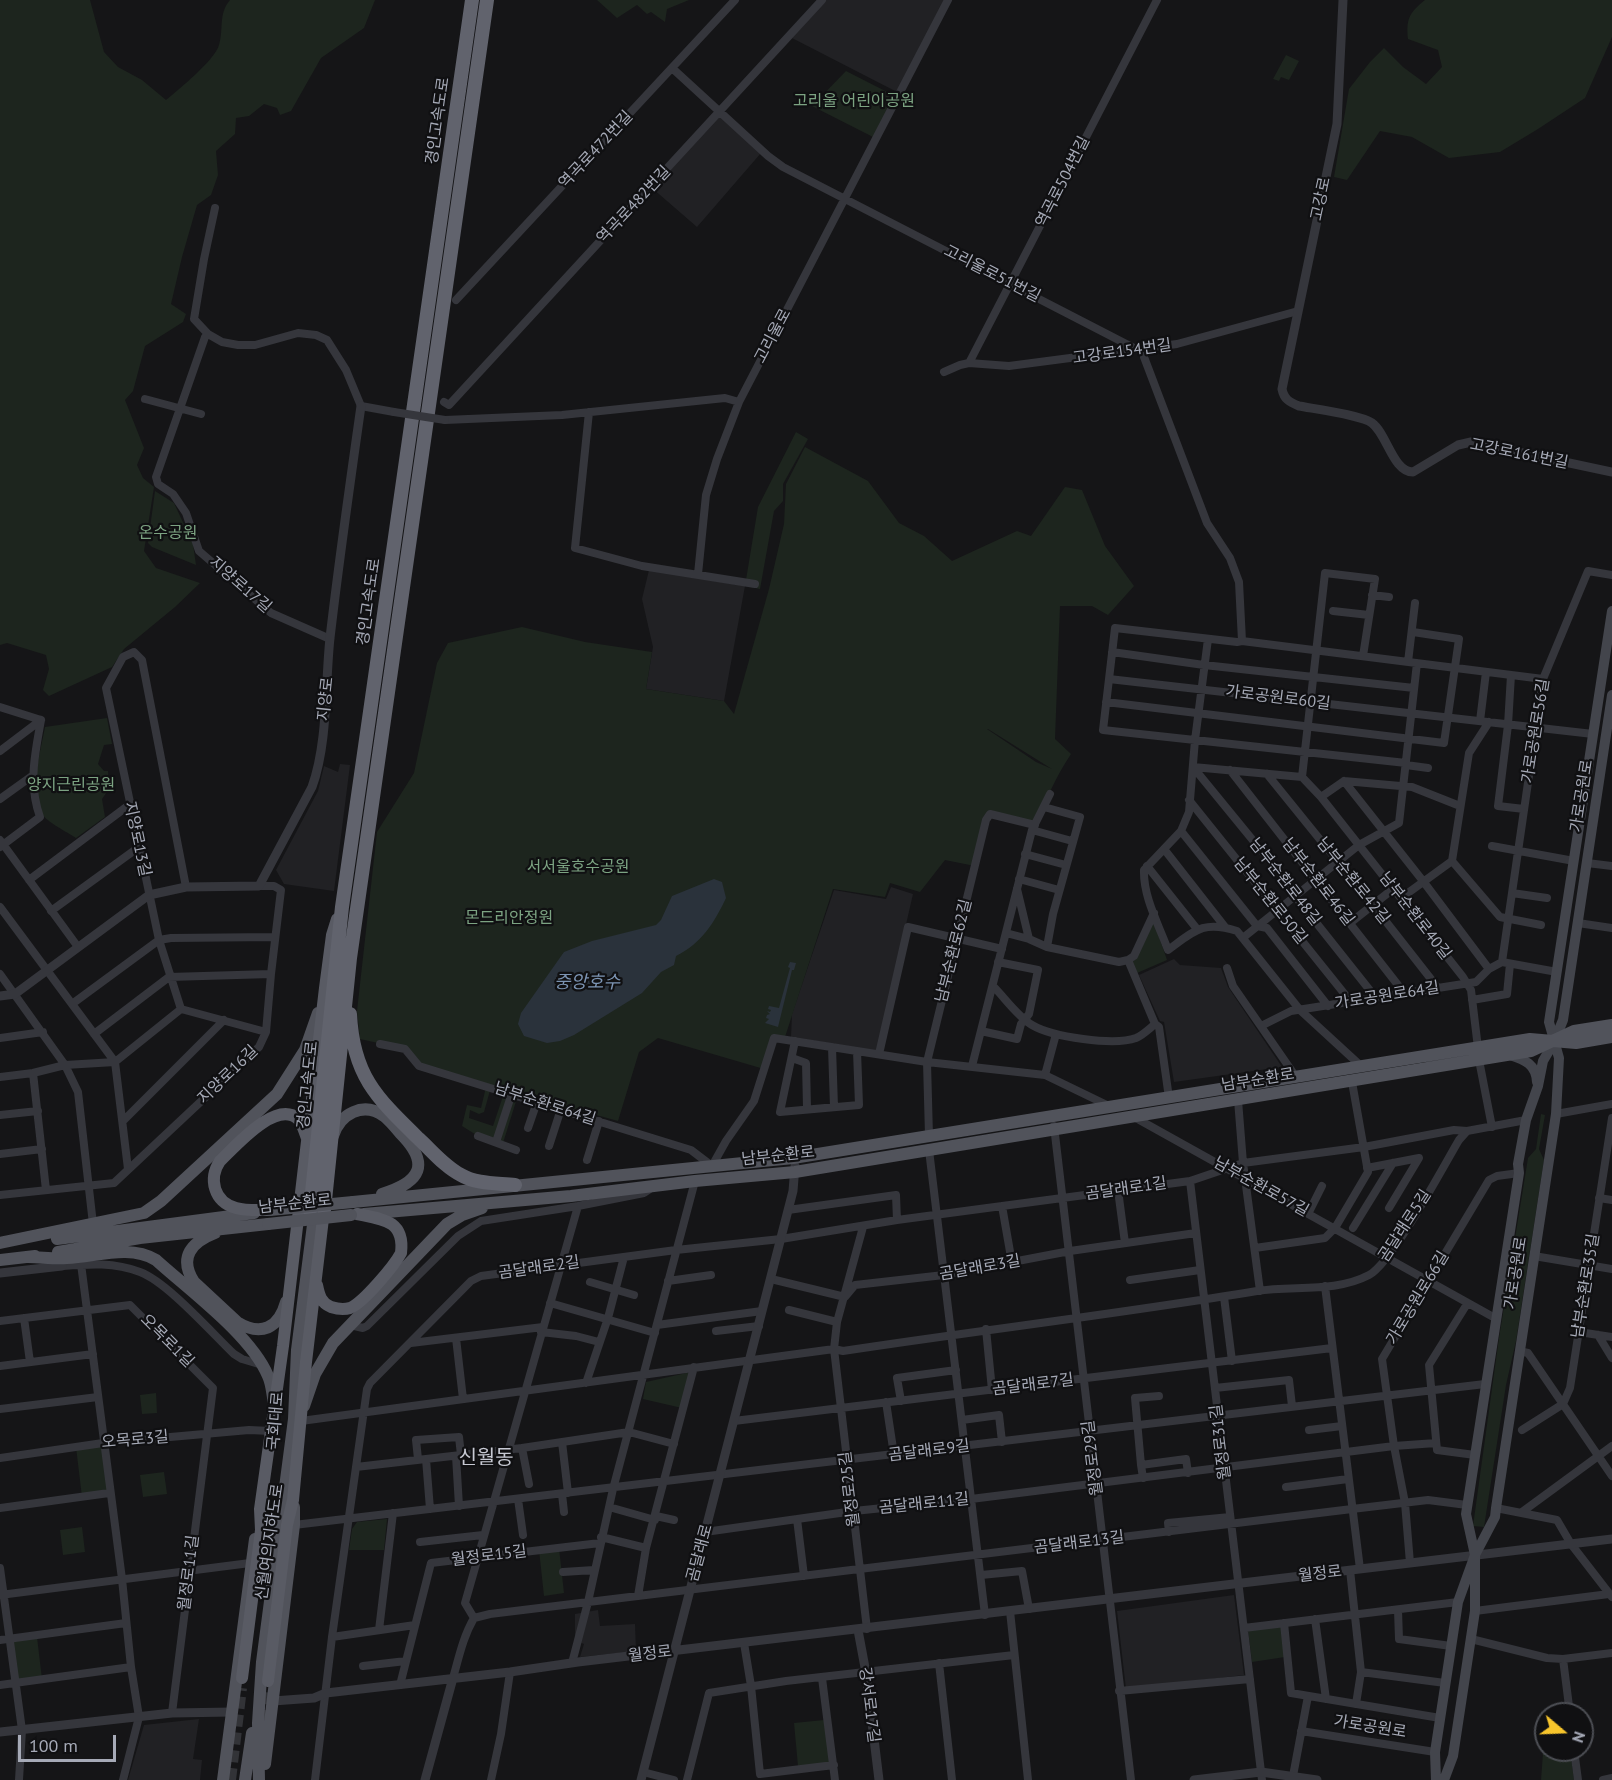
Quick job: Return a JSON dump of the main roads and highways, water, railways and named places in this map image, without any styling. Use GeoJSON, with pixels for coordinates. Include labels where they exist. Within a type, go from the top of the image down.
{"type":"FeatureCollection","features":[{"type":"Feature","properties":{"kind":"highway","name":"경인고속도로"},"geometry":{"type":"LineString","coordinates":[[317,1210],[342,907],[472,0]]}},
{"type":"Feature","properties":{"kind":"highway","name":"경인고속도로"},"geometry":{"type":"LineString","coordinates":[[317,1210],[331,1143],[333,1102],[350,958],[487,0]]}},
{"type":"Feature","properties":{"kind":"highway","name":"신월여의지하도로"},"geometry":{"type":"LineString","coordinates":[[242,1678],[261,1530],[260,1509],[308,1142],[325,988],[332,935],[342,907]]}},
{"type":"Feature","properties":{"kind":"highway"},"geometry":{"type":"LineString","coordinates":[[350,958],[351,1035],[366,1081],[377,1097],[442,1161],[460,1175],[484,1182],[515,1185]]}},
{"type":"Feature","properties":{"kind":"highway"},"geometry":{"type":"LineString","coordinates":[[270,1210],[237,1209],[222,1201],[217,1195],[213,1182],[215,1167],[264,1121],[276,1114],[296,1117],[308,1142]]}},
{"type":"Feature","properties":{"kind":"highway","name":"신월여의지하도로"},"geometry":{"type":"LineString","coordinates":[[268,1681],[287,1525],[294,1500],[316,1274],[317,1210]]}},
{"type":"Feature","properties":{"kind":"highway"},"geometry":{"type":"LineString","coordinates":[[316,1274],[322,1301],[328,1306],[348,1309],[359,1303],[402,1253],[398,1229],[393,1224],[386,1220],[354,1215]]}},
{"type":"Feature","properties":{"kind":"main road","name":"가로공원로"},"geometry":{"type":"LineString","coordinates":[[1436,1780],[1435,1752],[1458,1602],[1475,1555],[1495,1513],[1556,1114],[1559,1058],[1549,1022],[1612,611]]}},
{"type":"Feature","properties":{"kind":"main road","name":"가로공원로"},"geometry":{"type":"LineString","coordinates":[[1444,1780],[1453,1756],[1475,1611],[1475,1555],[1466,1510],[1519,1173],[1518,1164],[1526,1120],[1538,1086],[1543,1061],[1563,1020],[1612,695]]}},
{"type":"Feature","properties":{"kind":"main road"},"geometry":{"type":"LineString","coordinates":[[0,1245],[144,1213],[161,1201],[277,1094],[305,1050],[314,1030],[325,988]]}},
{"type":"Feature","properties":{"kind":"main road","name":"남부순환로"},"geometry":{"type":"LineString","coordinates":[[0,1260],[140,1238],[232,1227],[354,1215],[574,1201],[655,1185],[795,1172],[929,1150],[1110,1107],[1361,1066],[1479,1054],[1510,1055],[1532,1051],[1574,1031],[1612,1025]]}},
{"type":"Feature","properties":{"kind":"main road","name":"남부순환로"},"geometry":{"type":"LineString","coordinates":[[0,1245],[270,1210],[794,1158],[929,1136],[1133,1116],[1352,1082],[1479,1054],[1530,1039],[1576,1043],[1612,1037]]}},
{"type":"Feature","properties":{"kind":"main road"},"geometry":{"type":"LineString","coordinates":[[1510,1055],[1523,1059],[1533,1067],[1537,1074],[1538,1086]]}},
{"type":"Feature","properties":{"kind":"main road","name":"국회대로"},"geometry":{"type":"LineString","coordinates":[[261,1780],[258,1723],[262,1662],[294,1419],[297,1350],[326,1120],[333,1102]]}},
{"type":"Feature","properties":{"kind":"main road"},"geometry":{"type":"LineString","coordinates":[[331,1143],[340,1121],[347,1114],[364,1110],[375,1111],[384,1116],[416,1150],[417,1172],[406,1185],[355,1201]]}},
{"type":"Feature","properties":{"kind":"main road"},"geometry":{"type":"LineString","coordinates":[[717,1179],[724,1173],[750,1171],[751,1165],[746,1162]]}},
{"type":"Feature","properties":{"kind":"main road"},"geometry":{"type":"LineString","coordinates":[[303,1407],[321,1363],[333,1343],[447,1224],[462,1215],[483,1208],[574,1201]]}},
{"type":"Feature","properties":{"kind":"main road","name":"국회대로"},"geometry":{"type":"LineString","coordinates":[[245,1780],[289,1418],[293,1347],[317,1210]]}},
{"type":"Feature","properties":{"kind":"main road"},"geometry":{"type":"LineString","coordinates":[[232,1227],[199,1239],[191,1247],[187,1266],[194,1282],[237,1322],[244,1326],[264,1329],[272,1326],[284,1311],[290,1286]]}},
{"type":"Feature","properties":{"kind":"main road"},"geometry":{"type":"LineString","coordinates":[[28,1257],[62,1262],[130,1251],[156,1260],[226,1322],[246,1344],[262,1365],[270,1382],[275,1405]]}},
{"type":"Feature","properties":{"kind":"main road"},"geometry":{"type":"LineString","coordinates":[[261,1780],[294,1525],[294,1500]]}},
{"type":"Feature","properties":{"kind":"main road"},"geometry":{"type":"LineString","coordinates":[[223,1780],[250,1563],[260,1509]]}},
{"type":"Feature","properties":{"kind":"main road"},"geometry":{"type":"LineString","coordinates":[[1466,1510],[1472,1531],[1479,1534],[1483,1532],[1495,1513]]}},
{"type":"Feature","properties":{"kind":"main road"},"geometry":{"type":"LineString","coordinates":[[1458,1602],[1463,1593],[1468,1591],[1473,1597],[1475,1611]]}},
{"type":"Feature","properties":{"kind":"water","name":"중앙호수"},"geometry":{"type":"Polygon","coordinates":[[[714,879],[722,882],[726,898],[712,924],[700,939],[676,956],[674,965],[661,972],[642,993],[574,1035],[560,1041],[547,1043],[524,1036],[518,1024],[521,1013],[564,952],[592,941],[656,925],[661,920],[672,896],[714,879]]]}},
{"type":"Feature","properties":{"kind":"water"},"geometry":{"type":"Polygon","coordinates":[[[790,962],[796,963],[792,970],[778,1027],[765,1023],[769,1019],[766,1018],[767,1015],[770,1014],[767,1011],[771,1010],[768,1009],[769,1006],[779,1008],[790,962]]]}},
{"type":"Feature","properties":{"kind":"tunnel"},"geometry":{"type":"LineString","coordinates":[[263,1722],[268,1681]]}},
{"type":"Feature","properties":{"kind":"tunnel"},"geometry":{"type":"LineString","coordinates":[[230,1780],[241,1688]]}},
{"type":"Feature","properties":{"kind":"district","name":"신월동"},"geometry":{"type":"Point","coordinates":[486,1458]}},
{"type":"Feature","properties":{"kind":"park label","name":"고리울 어린이공원"},"geometry":{"type":"Point","coordinates":[854,101]}},
{"type":"Feature","properties":{"kind":"park label","name":"온수공원"},"geometry":{"type":"Point","coordinates":[168,533]}},
{"type":"Feature","properties":{"kind":"park label","name":"양지근린공원"},"geometry":{"type":"Point","coordinates":[71,785]}},
{"type":"Feature","properties":{"kind":"park label","name":"서서울호수공원"},"geometry":{"type":"Point","coordinates":[578,867]}},
{"type":"Feature","properties":{"kind":"park label","name":"몬드리안정원"},"geometry":{"type":"Point","coordinates":[509,918]}}]}
